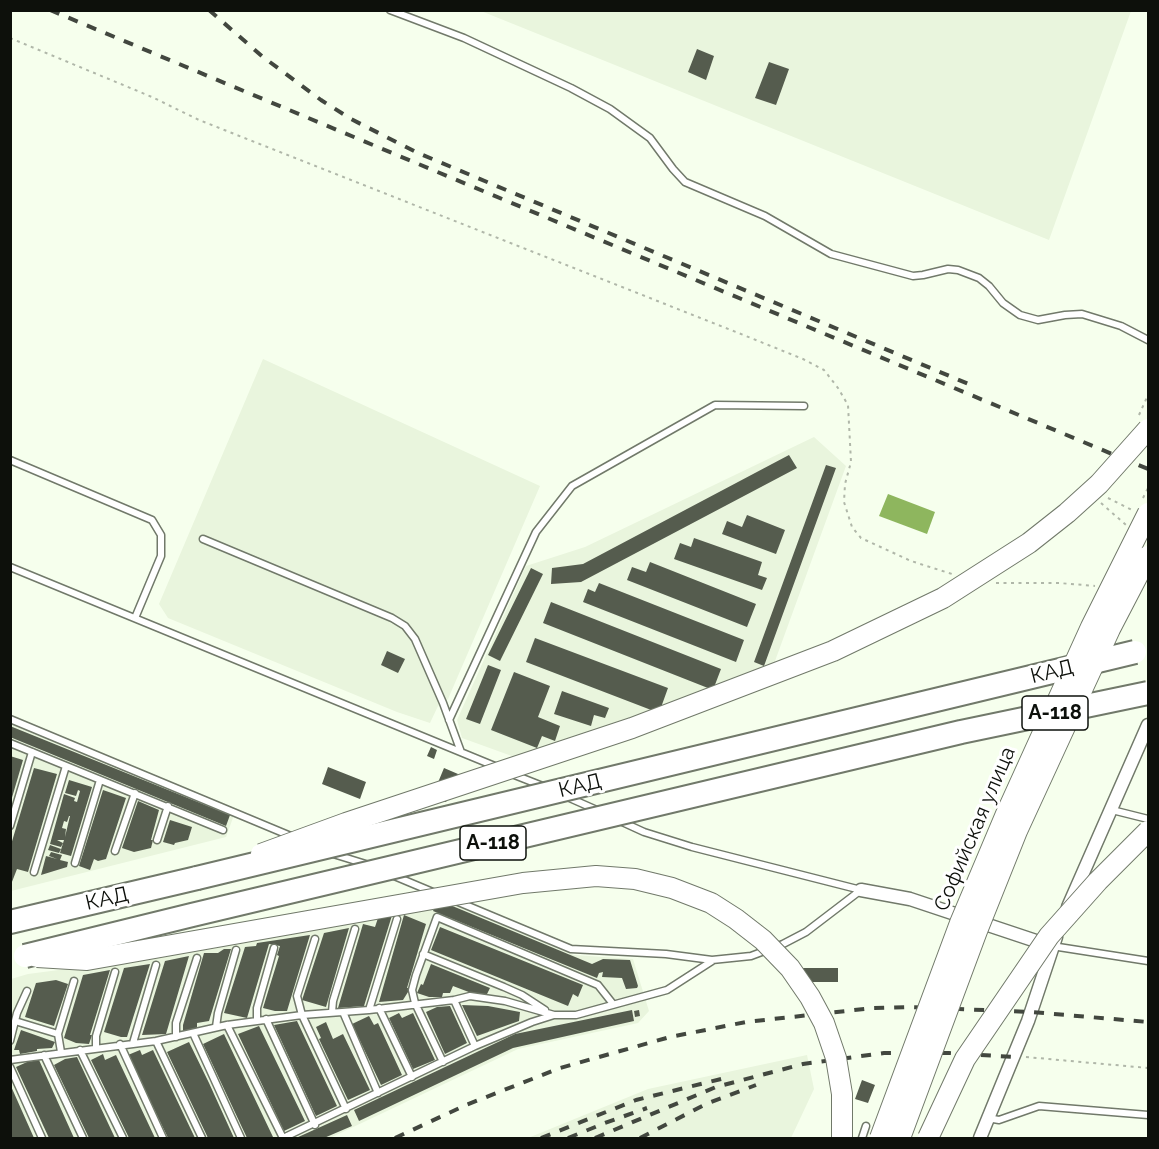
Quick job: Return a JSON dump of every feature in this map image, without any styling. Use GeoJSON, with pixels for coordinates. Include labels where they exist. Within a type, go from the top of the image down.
{"type":"FeatureCollection","features":[{"type":"Feature","properties":{"kind":"highway","name":"КАД"},"geometry":{"type":"LineString","coordinates":[[10,921],[1149,649]]}},
{"type":"Feature","properties":{"kind":"highway","name":"КАД"},"geometry":{"type":"LineString","coordinates":[[18,958],[949,735],[1149,693]]}},
{"type":"Feature","properties":{"kind":"main road"},"geometry":{"type":"LineString","coordinates":[[197,878],[346,823],[632,728],[833,651],[943,598],[1029,543],[1099,484],[1147,424]]}},
{"type":"Feature","properties":{"kind":"main road","name":"Софийская улица"},"geometry":{"type":"LineString","coordinates":[[873,1132],[1006,814],[1091,627],[1140,506]]}},
{"type":"Feature","properties":{"kind":"main road","name":"Софийская улица"},"geometry":{"type":"LineString","coordinates":[[900,1138],[1017,831],[1110,629],[1149,556]]}},
{"type":"Feature","properties":{"kind":"main road"},"geometry":{"type":"LineString","coordinates":[[928,1138],[965,1059],[1049,936],[1098,881],[1149,831]]}},
{"type":"Feature","properties":{"kind":"main road"},"geometry":{"type":"LineString","coordinates":[[18,958],[87,960],[523,883],[596,876],[634,879],[672,888],[711,903],[754,933],[790,968],[824,1023],[836,1058],[842,1094],[842,1138]]}},
{"type":"Feature","properties":{"kind":"street"},"geometry":{"type":"LineString","coordinates":[[980,1138],[1028,1021],[1052,946],[1068,906],[1149,725]]}},
{"type":"Feature","properties":{"kind":"street"},"geometry":{"type":"LineString","coordinates":[[861,890],[910,899],[1052,946]]}},
{"type":"Feature","properties":{"kind":"lane"},"geometry":{"type":"LineString","coordinates":[[390,10],[464,38],[572,88],[625,118],[650,138],[678,177],[685,182],[765,216],[831,254],[912,276],[948,269],[958,270],[979,278],[989,285],[1003,303],[1020,315],[1038,320],[1082,314],[1121,326],[1149,340]]}},
{"type":"Feature","properties":{"kind":"lane"},"geometry":{"type":"LineString","coordinates":[[449,720],[536,532],[572,486],[715,405],[804,406]]}},
{"type":"Feature","properties":{"kind":"lane"},"geometry":{"type":"LineString","coordinates":[[10,460],[152,520],[161,535],[161,556],[135,618]]}},
{"type":"Feature","properties":{"kind":"lane"},"geometry":{"type":"LineString","coordinates":[[203,539],[392,618],[405,626],[415,639],[461,752]]}},
{"type":"Feature","properties":{"kind":"lane"},"geometry":{"type":"LineString","coordinates":[[10,567],[557,792],[644,832],[692,847],[861,890]]}},
{"type":"Feature","properties":{"kind":"lane"},"geometry":{"type":"LineString","coordinates":[[10,719],[341,857],[361,862],[571,949],[666,954],[712,960],[751,956],[806,932],[861,890]]}},
{"type":"Feature","properties":{"kind":"lane"},"geometry":{"type":"LineString","coordinates":[[10,742],[223,830]]}},
{"type":"Feature","properties":{"kind":"lane"},"geometry":{"type":"LineString","coordinates":[[10,826],[32,752]]}},
{"type":"Feature","properties":{"kind":"lane"},"geometry":{"type":"LineString","coordinates":[[34,872],[66,766]]}},
{"type":"Feature","properties":{"kind":"lane"},"geometry":{"type":"LineString","coordinates":[[75,863],[100,780]]}},
{"type":"Feature","properties":{"kind":"lane"},"geometry":{"type":"LineString","coordinates":[[115,851],[135,793]]}},
{"type":"Feature","properties":{"kind":"lane"},"geometry":{"type":"LineString","coordinates":[[158,840],[168,806]]}},
{"type":"Feature","properties":{"kind":"lane"},"geometry":{"type":"LineString","coordinates":[[1112,810],[1149,819]]}},
{"type":"Feature","properties":{"kind":"lane"},"geometry":{"type":"LineString","coordinates":[[443,1062],[415,1003],[412,990],[436,917],[598,985],[613,1004]]}},
{"type":"Feature","properties":{"kind":"lane"},"geometry":{"type":"LineString","coordinates":[[369,1010],[397,919]]}},
{"type":"Feature","properties":{"kind":"lane"},"geometry":{"type":"LineString","coordinates":[[332,1012],[333,1001],[355,929]]}},
{"type":"Feature","properties":{"kind":"lane"},"geometry":{"type":"LineString","coordinates":[[315,939],[297,996],[302,1015],[346,1109]]}},
{"type":"Feature","properties":{"kind":"lane"},"geometry":{"type":"LineString","coordinates":[[1052,946],[1149,961]]}},
{"type":"Feature","properties":{"kind":"lane"},"geometry":{"type":"LineString","coordinates":[[257,1020],[257,1008],[274,948]]}},
{"type":"Feature","properties":{"kind":"lane"},"geometry":{"type":"LineString","coordinates":[[216,1027],[236,950]]}},
{"type":"Feature","properties":{"kind":"lane"},"geometry":{"type":"LineString","coordinates":[[423,954],[522,995],[554,1015]]}},
{"type":"Feature","properties":{"kind":"lane"},"geometry":{"type":"LineString","coordinates":[[176,1037],[176,1023],[197,957]]}},
{"type":"Feature","properties":{"kind":"lane"},"geometry":{"type":"LineString","coordinates":[[10,1060],[156,1041],[257,1020],[369,1010],[470,996],[490,998],[554,1015],[576,1015],[667,990],[712,960]]}},
{"type":"Feature","properties":{"kind":"lane"},"geometry":{"type":"LineString","coordinates":[[133,1043],[156,965]]}},
{"type":"Feature","properties":{"kind":"lane"},"geometry":{"type":"LineString","coordinates":[[96,1048],[96,1036],[115,972]]}},
{"type":"Feature","properties":{"kind":"lane"},"geometry":{"type":"LineString","coordinates":[[61,1052],[58,1034],[74,981]]}},
{"type":"Feature","properties":{"kind":"lane"},"geometry":{"type":"LineString","coordinates":[[10,1041],[15,1021],[14,1012],[27,991]]}},
{"type":"Feature","properties":{"kind":"lane"},"geometry":{"type":"LineString","coordinates":[[454,1000],[475,1046]]}},
{"type":"Feature","properties":{"kind":"lane"},"geometry":{"type":"LineString","coordinates":[[379,1008],[412,1077]]}},
{"type":"Feature","properties":{"kind":"lane"},"geometry":{"type":"LineString","coordinates":[[342,1012],[378,1093]]}},
{"type":"Feature","properties":{"kind":"lane"},"geometry":{"type":"LineString","coordinates":[[227,1025],[283,1138],[315,1125],[475,1046],[554,1015]]}},
{"type":"Feature","properties":{"kind":"lane"},"geometry":{"type":"LineString","coordinates":[[266,1019],[315,1125]]}},
{"type":"Feature","properties":{"kind":"lane"},"geometry":{"type":"LineString","coordinates":[[15,1021],[58,1034]]}},
{"type":"Feature","properties":{"kind":"lane"},"geometry":{"type":"LineString","coordinates":[[193,1033],[241,1138]]}},
{"type":"Feature","properties":{"kind":"lane"},"geometry":{"type":"LineString","coordinates":[[156,1041],[202,1138]]}},
{"type":"Feature","properties":{"kind":"lane"},"geometry":{"type":"LineString","coordinates":[[120,1044],[163,1138]]}},
{"type":"Feature","properties":{"kind":"lane"},"geometry":{"type":"LineString","coordinates":[[80,1050],[123,1138]]}},
{"type":"Feature","properties":{"kind":"lane"},"geometry":{"type":"LineString","coordinates":[[44,1055],[83,1138]]}},
{"type":"Feature","properties":{"kind":"lane"},"geometry":{"type":"LineString","coordinates":[[10,1067],[42,1138]]}},
{"type":"Feature","properties":{"kind":"lane"},"geometry":{"type":"LineString","coordinates":[[987,1118],[999,1120],[1039,1106],[1149,1115]]}},
{"type":"Feature","properties":{"kind":"lane"},"geometry":{"type":"LineString","coordinates":[[862,1138],[873,1132]]}},
{"type":"Feature","properties":{"kind":"path"},"geometry":{"type":"LineString","coordinates":[[10,38],[152,97],[199,120],[746,336],[824,370],[848,405],[851,462],[845,484],[844,502],[852,527],[861,538],[911,561],[960,576]]}},
{"type":"Feature","properties":{"kind":"path"},"geometry":{"type":"LineString","coordinates":[[1147,424],[1139,416],[1149,395]]}},
{"type":"Feature","properties":{"kind":"path"},"geometry":{"type":"LineString","coordinates":[[1100,494],[1132,511],[1140,506],[1149,488]]}},
{"type":"Feature","properties":{"kind":"path"},"geometry":{"type":"LineString","coordinates":[[1095,499],[1130,527]]}},
{"type":"Feature","properties":{"kind":"path"},"geometry":{"type":"LineString","coordinates":[[988,583],[1059,583],[1099,587]]}},
{"type":"Feature","properties":{"kind":"path"},"geometry":{"type":"LineString","coordinates":[[1013,1056],[1149,1068]]}},
{"type":"Feature","properties":{"kind":"shaded area"},"geometry":{"type":"Polygon","coordinates":[[[481,11],[1131,11],[1049,240],[481,11]]]}},
{"type":"Feature","properties":{"kind":"shaded area"},"geometry":{"type":"Polygon","coordinates":[[[263,359],[540,486],[448,699],[438,706],[430,723],[397,712],[168,618],[159,604],[263,359]]]}},
{"type":"Feature","properties":{"kind":"shaded area"},"geometry":{"type":"Polygon","coordinates":[[[814,437],[846,466],[771,672],[520,759],[462,738],[457,720],[526,566],[585,547],[814,437]]]}},
{"type":"Feature","properties":{"kind":"shaded area"},"geometry":{"type":"Polygon","coordinates":[[[888,494],[935,512],[927,534],[879,516],[888,494]]]}},
{"type":"Feature","properties":{"kind":"shaded area"},"geometry":{"type":"Polygon","coordinates":[[[10,723],[234,815],[226,837],[11,891],[10,723]]]}},
{"type":"Feature","properties":{"kind":"shaded area"},"geometry":{"type":"Polygon","coordinates":[[[439,897],[574,955],[633,959],[649,1011],[638,1023],[518,1049],[330,1138],[11,1138],[11,979],[28,974],[105,964],[439,897]]]}},
{"type":"Feature","properties":{"kind":"shaded area"},"geometry":{"type":"Polygon","coordinates":[[[807,1055],[814,1089],[791,1138],[528,1138],[648,1089],[807,1055]]]}},
{"type":"Feature","properties":{"kind":"building"},"geometry":{"type":"Polygon","coordinates":[[[697,49],[714,56],[706,80],[688,72],[697,49]]]}},
{"type":"Feature","properties":{"kind":"building"},"geometry":{"type":"Polygon","coordinates":[[[769,62],[789,69],[776,105],[755,98],[769,62]]]}},
{"type":"Feature","properties":{"kind":"building"},"geometry":{"type":"Polygon","coordinates":[[[789,455],[797,468],[581,582],[551,584],[552,568],[583,564],[789,455]]]}},
{"type":"Feature","properties":{"kind":"building"},"geometry":{"type":"Polygon","coordinates":[[[826,465],[836,468],[764,666],[754,662],[826,465]]]}},
{"type":"Feature","properties":{"kind":"building"},"geometry":{"type":"Polygon","coordinates":[[[747,515],[785,530],[776,554],[722,534],[727,521],[742,527],[747,515]]]}},
{"type":"Feature","properties":{"kind":"building"},"geometry":{"type":"Polygon","coordinates":[[[694,538],[762,562],[758,575],[767,578],[762,590],[674,559],[680,543],[691,547],[694,538]]]}},
{"type":"Feature","properties":{"kind":"building"},"geometry":{"type":"Polygon","coordinates":[[[650,562],[756,604],[747,627],[627,580],[632,567],[646,572],[650,562]]]}},
{"type":"Feature","properties":{"kind":"building"},"geometry":{"type":"Polygon","coordinates":[[[531,568],[543,574],[500,661],[488,655],[531,568]]]}},
{"type":"Feature","properties":{"kind":"building"},"geometry":{"type":"Polygon","coordinates":[[[599,583],[744,640],[736,662],[583,602],[588,589],[595,592],[599,583]]]}},
{"type":"Feature","properties":{"kind":"building"},"geometry":{"type":"Polygon","coordinates":[[[551,602],[721,669],[713,690],[543,623],[551,602]]]}},
{"type":"Feature","properties":{"kind":"building"},"geometry":{"type":"Polygon","coordinates":[[[535,638],[668,688],[659,713],[526,662],[535,638]]]}},
{"type":"Feature","properties":{"kind":"building"},"geometry":{"type":"Polygon","coordinates":[[[387,651],[405,659],[398,673],[381,665],[387,651]]]}},
{"type":"Feature","properties":{"kind":"building"},"geometry":{"type":"Polygon","coordinates":[[[488,665],[501,670],[480,724],[466,719],[488,665]]]}},
{"type":"Feature","properties":{"kind":"building"},"geometry":{"type":"Polygon","coordinates":[[[514,672],[550,686],[538,717],[560,726],[555,741],[542,736],[537,748],[491,730],[514,672]]]}},
{"type":"Feature","properties":{"kind":"building"},"geometry":{"type":"Polygon","coordinates":[[[562,691],[609,708],[605,718],[594,715],[591,726],[554,714],[562,691]]]}},
{"type":"Feature","properties":{"kind":"building"},"geometry":{"type":"Polygon","coordinates":[[[10,726],[230,815],[226,826],[10,737],[10,726]]]}},
{"type":"Feature","properties":{"kind":"building"},"geometry":{"type":"Polygon","coordinates":[[[431,747],[437,750],[434,759],[427,756],[431,747]]]}},
{"type":"Feature","properties":{"kind":"building"},"geometry":{"type":"Polygon","coordinates":[[[10,756],[23,760],[11,801],[10,801],[10,756]]]}},
{"type":"Feature","properties":{"kind":"building"},"geometry":{"type":"Polygon","coordinates":[[[328,767],[366,782],[360,799],[322,784],[328,767]]]}},
{"type":"Feature","properties":{"kind":"building"},"geometry":{"type":"Polygon","coordinates":[[[34,768],[57,774],[28,872],[17,869],[10,887],[10,848],[34,768]]]}},
{"type":"Feature","properties":{"kind":"building"},"geometry":{"type":"Polygon","coordinates":[[[444,768],[458,774],[446,802],[432,797],[444,768]]]}},
{"type":"Feature","properties":{"kind":"building"},"geometry":{"type":"Polygon","coordinates":[[[69,780],[92,787],[71,856],[60,853],[64,840],[57,840],[63,843],[61,847],[50,844],[64,794],[75,798],[74,801],[77,802],[80,791],[78,790],[76,796],[65,793],[69,780]],[[70,816],[67,822],[64,821],[62,828],[66,829],[65,837],[70,816]]]}},
{"type":"Feature","properties":{"kind":"building"},"geometry":{"type":"Polygon","coordinates":[[[103,790],[126,798],[106,859],[98,861],[94,859],[90,870],[79,866],[103,790]]]}},
{"type":"Feature","properties":{"kind":"building"},"geometry":{"type":"Polygon","coordinates":[[[138,801],[159,810],[151,848],[134,852],[122,848],[138,801]]]}},
{"type":"Feature","properties":{"kind":"building"},"geometry":{"type":"Polygon","coordinates":[[[170,820],[192,827],[188,840],[174,845],[163,842],[170,820]]]}},
{"type":"Feature","properties":{"kind":"building"},"geometry":{"type":"Polygon","coordinates":[[[50,845],[61,849],[59,853],[48,850],[50,845]]]}},
{"type":"Feature","properties":{"kind":"building"},"geometry":{"type":"Polygon","coordinates":[[[51,852],[62,855],[60,860],[68,862],[67,867],[41,875],[46,856],[57,859],[49,856],[51,852]]]}},
{"type":"Feature","properties":{"kind":"building"},"geometry":{"type":"Polygon","coordinates":[[[438,900],[592,964],[603,959],[630,960],[638,986],[626,989],[622,978],[602,977],[603,972],[599,973],[597,978],[433,911],[438,900]]]}},
{"type":"Feature","properties":{"kind":"building"},"geometry":{"type":"Polygon","coordinates":[[[382,906],[394,909],[364,1006],[338,1008],[363,924],[375,927],[382,906]]]}},
{"type":"Feature","properties":{"kind":"building"},"geometry":{"type":"Polygon","coordinates":[[[404,915],[426,924],[407,988],[409,988],[408,992],[403,1000],[379,1002],[404,915]]]}},
{"type":"Feature","properties":{"kind":"building"},"geometry":{"type":"Polygon","coordinates":[[[440,927],[583,985],[578,997],[573,994],[568,1006],[431,950],[440,927]]]}},
{"type":"Feature","properties":{"kind":"building"},"geometry":{"type":"Polygon","coordinates":[[[349,928],[326,1007],[302,1000],[324,933],[349,928]]]}},
{"type":"Feature","properties":{"kind":"building"},"geometry":{"type":"Polygon","coordinates":[[[310,935],[287,1011],[263,1008],[280,946],[269,944],[247,1018],[224,1013],[245,947],[310,935]]]}},
{"type":"Feature","properties":{"kind":"building"},"geometry":{"type":"Polygon","coordinates":[[[224,949],[231,949],[209,1021],[197,1023],[197,1028],[183,1031],[204,953],[218,953],[224,949]]]}},
{"type":"Feature","properties":{"kind":"building"},"geometry":{"type":"Polygon","coordinates":[[[189,956],[166,1034],[142,1035],[165,961],[189,956]]]}},
{"type":"Feature","properties":{"kind":"building"},"geometry":{"type":"Polygon","coordinates":[[[150,964],[127,1037],[104,1032],[124,968],[150,964]]]}},
{"type":"Feature","properties":{"kind":"building"},"geometry":{"type":"Polygon","coordinates":[[[431,964],[490,988],[487,994],[474,994],[453,986],[450,993],[443,993],[442,997],[429,997],[417,993],[421,984],[423,985],[431,964]]]}},
{"type":"Feature","properties":{"kind":"building"},"geometry":{"type":"Polygon","coordinates":[[[803,968],[838,968],[838,982],[803,982],[803,968]]]}},
{"type":"Feature","properties":{"kind":"building"},"geometry":{"type":"Polygon","coordinates":[[[110,970],[89,1044],[76,1043],[64,1038],[83,975],[110,970]]]}},
{"type":"Feature","properties":{"kind":"building"},"geometry":{"type":"Polygon","coordinates":[[[56,980],[68,984],[54,1026],[25,1017],[36,983],[56,980]]]}},
{"type":"Feature","properties":{"kind":"building"},"geometry":{"type":"Polygon","coordinates":[[[462,1005],[488,1006],[520,1012],[519,1021],[477,1036],[462,1005]]]}},
{"type":"Feature","properties":{"kind":"building"},"geometry":{"type":"Polygon","coordinates":[[[450,1006],[467,1043],[445,1054],[426,1012],[437,1007],[450,1006]]]}},
{"type":"Feature","properties":{"kind":"building"},"geometry":{"type":"Polygon","coordinates":[[[632,1010],[634,1021],[513,1048],[359,1121],[354,1110],[515,1034],[632,1010]]]}},
{"type":"Feature","properties":{"kind":"building"},"geometry":{"type":"Polygon","coordinates":[[[639,1010],[640,1016],[635,1017],[634,1011],[639,1010]]]}},
{"type":"Feature","properties":{"kind":"building"},"geometry":{"type":"Polygon","coordinates":[[[399,1013],[402,1018],[413,1013],[435,1060],[413,1069],[389,1018],[399,1013]]]}},
{"type":"Feature","properties":{"kind":"building"},"geometry":{"type":"Polygon","coordinates":[[[369,1016],[374,1025],[378,1023],[402,1075],[381,1085],[352,1024],[369,1016]]]}},
{"type":"Feature","properties":{"kind":"building"},"geometry":{"type":"Polygon","coordinates":[[[297,1021],[337,1106],[316,1116],[274,1025],[297,1021]]]}},
{"type":"Feature","properties":{"kind":"building"},"geometry":{"type":"Polygon","coordinates":[[[326,1022],[333,1039],[343,1034],[370,1090],[348,1100],[319,1039],[321,1038],[316,1027],[326,1022]]]}},
{"type":"Feature","properties":{"kind":"building"},"geometry":{"type":"Polygon","coordinates":[[[259,1026],[305,1121],[284,1131],[238,1034],[259,1026]]]}},
{"type":"Feature","properties":{"kind":"building"},"geometry":{"type":"Polygon","coordinates":[[[21,1030],[55,1042],[52,1048],[20,1054],[19,1050],[14,1050],[21,1030]]]}},
{"type":"Feature","properties":{"kind":"building"},"geometry":{"type":"Polygon","coordinates":[[[224,1034],[273,1137],[247,1138],[203,1044],[224,1034]]]}},
{"type":"Feature","properties":{"kind":"building"},"geometry":{"type":"Polygon","coordinates":[[[189,1042],[234,1138],[208,1138],[167,1052],[189,1042]]]}},
{"type":"Feature","properties":{"kind":"building"},"geometry":{"type":"Polygon","coordinates":[[[140,1050],[142,1055],[153,1050],[195,1138],[168,1138],[128,1055],[140,1050]]]}},
{"type":"Feature","properties":{"kind":"building"},"geometry":{"type":"Polygon","coordinates":[[[103,1054],[105,1060],[116,1055],[155,1138],[129,1138],[91,1060],[103,1054]]]}},
{"type":"Feature","properties":{"kind":"building"},"geometry":{"type":"Polygon","coordinates":[[[77,1057],[115,1138],[89,1138],[54,1065],[65,1059],[77,1057]]]}},
{"type":"Feature","properties":{"kind":"building"},"geometry":{"type":"Polygon","coordinates":[[[39,1060],[74,1138],[49,1138],[16,1067],[39,1060]]]}},
{"type":"Feature","properties":{"kind":"building"},"geometry":{"type":"Polygon","coordinates":[[[862,1080],[875,1085],[868,1103],[855,1099],[862,1080]]]}},
{"type":"Feature","properties":{"kind":"building"},"geometry":{"type":"Polygon","coordinates":[[[10,1084],[34,1138],[10,1138],[10,1084]]]}},
{"type":"Feature","properties":{"kind":"building"},"geometry":{"type":"Polygon","coordinates":[[[347,1115],[352,1126],[324,1138],[296,1138],[347,1115]]]}},
{"type":"Feature","properties":{"kind":"railway"},"geometry":{"type":"LineString","coordinates":[[50,10],[1148,469]]}},
{"type":"Feature","properties":{"kind":"railway"},"geometry":{"type":"LineString","coordinates":[[209,10],[263,57],[321,100],[351,119],[418,153],[971,385]]}},
{"type":"Feature","properties":{"kind":"railway"},"geometry":{"type":"LineString","coordinates":[[395,1138],[466,1105],[560,1068],[670,1037],[746,1022],[873,1008],[910,1007],[1031,1012],[1148,1022]]}},
{"type":"Feature","properties":{"kind":"railway"},"geometry":{"type":"LineString","coordinates":[[595,1138],[716,1087],[803,1064],[884,1053],[949,1053],[1013,1057]]}},
{"type":"Feature","properties":{"kind":"railway"},"geometry":{"type":"LineString","coordinates":[[541,1138],[636,1100],[725,1078]]}},
{"type":"Feature","properties":{"kind":"railway"},"geometry":{"type":"LineString","coordinates":[[640,1138],[706,1104],[756,1085]]}},
{"type":"Feature","properties":{"kind":"railway"},"geometry":{"type":"LineString","coordinates":[[568,1138],[647,1108]]}}]}
